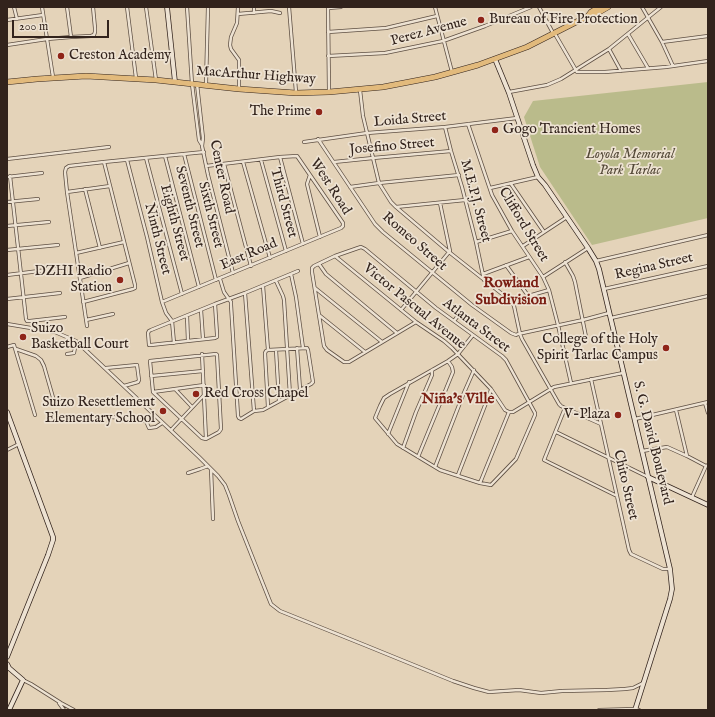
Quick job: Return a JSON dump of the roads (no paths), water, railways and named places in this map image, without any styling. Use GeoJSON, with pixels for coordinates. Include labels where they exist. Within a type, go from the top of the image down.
{"type":"FeatureCollection","features":[{"type":"Feature","properties":{"kind":"highway","name":"MacArthur Highway"},"geometry":{"type":"LineString","coordinates":[[588,16],[599,7]]}},
{"type":"Feature","properties":{"kind":"highway","name":"MacArthur Highway"},"geometry":{"type":"LineString","coordinates":[[7,82],[53,77],[86,76],[136,78],[239,89],[296,93],[329,92],[383,87],[452,72],[495,59],[527,47],[608,7]]}},
{"type":"Feature","properties":{"kind":"street"},"geometry":{"type":"LineString","coordinates":[[14,7],[17,19]]}},
{"type":"Feature","properties":{"kind":"street"},"geometry":{"type":"LineString","coordinates":[[42,7],[53,77]]}},
{"type":"Feature","properties":{"kind":"street"},"geometry":{"type":"LineString","coordinates":[[67,7],[71,37]]}},
{"type":"Feature","properties":{"kind":"street"},"geometry":{"type":"LineString","coordinates":[[7,46],[47,39],[94,35],[95,28],[93,7]]}},
{"type":"Feature","properties":{"kind":"street"},"geometry":{"type":"LineString","coordinates":[[127,7],[136,78]]}},
{"type":"Feature","properties":{"kind":"street"},"geometry":{"type":"LineString","coordinates":[[146,7],[156,80]]}},
{"type":"Feature","properties":{"kind":"street"},"geometry":{"type":"LineString","coordinates":[[167,7],[175,82]]}},
{"type":"Feature","properties":{"kind":"street","name":"Center Road"},"geometry":{"type":"LineString","coordinates":[[187,7],[195,84],[203,138],[202,146],[233,273]]}},
{"type":"Feature","properties":{"kind":"street"},"geometry":{"type":"LineString","coordinates":[[206,85],[208,7]]}},
{"type":"Feature","properties":{"kind":"street"},"geometry":{"type":"LineString","coordinates":[[238,7],[237,23],[231,37],[230,45],[231,50],[239,60],[239,89]]}},
{"type":"Feature","properties":{"kind":"street"},"geometry":{"type":"LineString","coordinates":[[254,7],[254,13]]}},
{"type":"Feature","properties":{"kind":"street"},"geometry":{"type":"LineString","coordinates":[[261,7],[262,12]]}},
{"type":"Feature","properties":{"kind":"street"},"geometry":{"type":"LineString","coordinates":[[289,7],[296,93]]}},
{"type":"Feature","properties":{"kind":"street"},"geometry":{"type":"LineString","coordinates":[[329,92],[328,8],[341,7]]}},
{"type":"Feature","properties":{"kind":"street"},"geometry":{"type":"LineString","coordinates":[[435,7],[452,72]]}},
{"type":"Feature","properties":{"kind":"street","name":"Perez Avenue"},"geometry":{"type":"LineString","coordinates":[[328,56],[385,54],[443,41],[531,7]]}},
{"type":"Feature","properties":{"kind":"street"},"geometry":{"type":"LineString","coordinates":[[539,7],[576,72],[621,71],[708,61]]}},
{"type":"Feature","properties":{"kind":"street"},"geometry":{"type":"LineString","coordinates":[[642,7],[662,42],[673,66]]}},
{"type":"Feature","properties":{"kind":"street"},"geometry":{"type":"LineString","coordinates":[[509,92],[548,85],[576,70],[609,49],[661,7]]}},
{"type":"Feature","properties":{"kind":"street"},"geometry":{"type":"LineString","coordinates":[[238,14],[271,11],[280,13]]}},
{"type":"Feature","properties":{"kind":"street"},"geometry":{"type":"LineString","coordinates":[[7,20],[44,15]]}},
{"type":"Feature","properties":{"kind":"street"},"geometry":{"type":"LineString","coordinates":[[328,32],[386,28],[437,16]]}},
{"type":"Feature","properties":{"kind":"street"},"geometry":{"type":"LineString","coordinates":[[628,34],[648,68]]}},
{"type":"Feature","properties":{"kind":"street"},"geometry":{"type":"LineString","coordinates":[[662,42],[708,36]]}},
{"type":"Feature","properties":{"kind":"street"},"geometry":{"type":"LineString","coordinates":[[609,49],[621,71]]}},
{"type":"Feature","properties":{"kind":"street","name":"S. G. David Boulevard"},"geometry":{"type":"LineString","coordinates":[[495,59],[509,92],[538,177],[588,248],[599,269],[670,569],[672,589],[670,599],[643,683],[636,710]]}},
{"type":"Feature","properties":{"kind":"street"},"geometry":{"type":"LineString","coordinates":[[360,89],[363,116],[373,158],[380,183],[386,195],[396,207],[448,252],[511,301],[514,306],[520,334],[560,406],[601,424]]}},
{"type":"Feature","properties":{"kind":"street","name":"Loida Street"},"geometry":{"type":"LineString","coordinates":[[304,142],[367,133],[445,127],[518,118]]}},
{"type":"Feature","properties":{"kind":"street","name":"Clifford Street"},"geometry":{"type":"LineString","coordinates":[[468,124],[495,202],[550,290],[571,383]]}},
{"type":"Feature","properties":{"kind":"street","name":"M.E.P.J. Street"},"geometry":{"type":"LineString","coordinates":[[445,127],[459,175],[484,280]]}},
{"type":"Feature","properties":{"kind":"street","name":"Romeo Street"},"geometry":{"type":"LineString","coordinates":[[318,139],[375,224],[472,305],[511,333],[516,335],[520,334]]}},
{"type":"Feature","properties":{"kind":"street"},"geometry":{"type":"LineString","coordinates":[[7,159],[109,147]]}},
{"type":"Feature","properties":{"kind":"street","name":"Josefino Street"},"geometry":{"type":"LineString","coordinates":[[334,162],[451,151]]}},
{"type":"Feature","properties":{"kind":"street"},"geometry":{"type":"LineString","coordinates":[[87,326],[67,192],[66,168],[69,166],[204,152]]}},
{"type":"Feature","properties":{"kind":"street","name":"Sixth Street"},"geometry":{"type":"LineString","coordinates":[[184,154],[216,280]]}},
{"type":"Feature","properties":{"kind":"street","name":"Seventh Street"},"geometry":{"type":"LineString","coordinates":[[165,156],[199,287]]}},
{"type":"Feature","properties":{"kind":"street","name":"West Road"},"geometry":{"type":"LineString","coordinates":[[206,166],[296,156],[343,226]]}},
{"type":"Feature","properties":{"kind":"street"},"geometry":{"type":"LineString","coordinates":[[280,157],[303,244]]}},
{"type":"Feature","properties":{"kind":"street","name":"Eighth Street"},"geometry":{"type":"LineString","coordinates":[[146,158],[182,294]]}},
{"type":"Feature","properties":{"kind":"street","name":"Ninth Street"},"geometry":{"type":"LineString","coordinates":[[127,160],[162,302],[166,314],[172,321]]}},
{"type":"Feature","properties":{"kind":"street","name":"Third Street"},"geometry":{"type":"LineString","coordinates":[[261,160],[286,251]]}},
{"type":"Feature","properties":{"kind":"street"},"geometry":{"type":"LineString","coordinates":[[83,302],[135,288],[104,162]]}},
{"type":"Feature","properties":{"kind":"street"},"geometry":{"type":"LineString","coordinates":[[243,162],[270,258]]}},
{"type":"Feature","properties":{"kind":"street"},"geometry":{"type":"LineString","coordinates":[[224,164],[251,266]]}},
{"type":"Feature","properties":{"kind":"street"},"geometry":{"type":"LineString","coordinates":[[42,173],[8,177],[26,319],[30,322],[65,317]]}},
{"type":"Feature","properties":{"kind":"street"},"geometry":{"type":"LineString","coordinates":[[310,175],[307,184],[320,237]]}},
{"type":"Feature","properties":{"kind":"street"},"geometry":{"type":"LineString","coordinates":[[350,187],[459,175]]}},
{"type":"Feature","properties":{"kind":"street"},"geometry":{"type":"LineString","coordinates":[[490,188],[538,177]]}},
{"type":"Feature","properties":{"kind":"street"},"geometry":{"type":"LineString","coordinates":[[511,184],[544,232]]}},
{"type":"Feature","properties":{"kind":"street"},"geometry":{"type":"LineString","coordinates":[[67,192],[110,186]]}},
{"type":"Feature","properties":{"kind":"street"},"geometry":{"type":"LineString","coordinates":[[85,189],[100,248]]}},
{"type":"Feature","properties":{"kind":"street"},"geometry":{"type":"LineString","coordinates":[[7,202],[38,199]]}},
{"type":"Feature","properties":{"kind":"street"},"geometry":{"type":"LineString","coordinates":[[396,207],[465,200]]}},
{"type":"Feature","properties":{"kind":"street"},"geometry":{"type":"LineString","coordinates":[[401,310],[450,251],[440,203]]}},
{"type":"Feature","properties":{"kind":"street"},"geometry":{"type":"LineString","coordinates":[[523,246],[567,217]]}},
{"type":"Feature","properties":{"kind":"street"},"geometry":{"type":"LineString","coordinates":[[7,226],[49,222]]}},
{"type":"Feature","properties":{"kind":"street","name":"East Road"},"geometry":{"type":"LineString","coordinates":[[162,302],[251,266],[343,226]]}},
{"type":"Feature","properties":{"kind":"street"},"geometry":{"type":"LineString","coordinates":[[476,242],[512,231]]}},
{"type":"Feature","properties":{"kind":"street"},"geometry":{"type":"LineString","coordinates":[[596,262],[708,235]]}},
{"type":"Feature","properties":{"kind":"street"},"geometry":{"type":"LineString","coordinates":[[76,253],[124,242]]}},
{"type":"Feature","properties":{"kind":"street"},"geometry":{"type":"LineString","coordinates":[[7,250],[58,245]]}},
{"type":"Feature","properties":{"kind":"street","name":"Atlanta Street"},"geometry":{"type":"LineString","coordinates":[[335,256],[358,248],[365,249],[436,308],[506,360],[535,415],[516,459],[491,484],[487,485],[480,483]]}},
{"type":"Feature","properties":{"kind":"street"},"geometry":{"type":"LineString","coordinates":[[543,277],[588,248]]}},
{"type":"Feature","properties":{"kind":"street"},"geometry":{"type":"LineString","coordinates":[[335,256],[312,268],[324,346],[326,350],[344,362],[349,362],[416,322]]}},
{"type":"Feature","properties":{"kind":"street","name":"Victor Pascual Avenue"},"geometry":{"type":"LineString","coordinates":[[335,256],[416,322],[444,341],[474,370],[505,410],[509,412]]}},
{"type":"Feature","properties":{"kind":"street"},"geometry":{"type":"LineString","coordinates":[[483,274],[529,257]]}},
{"type":"Feature","properties":{"kind":"street"},"geometry":{"type":"LineString","coordinates":[[565,262],[575,282],[586,337]]}},
{"type":"Feature","properties":{"kind":"street"},"geometry":{"type":"LineString","coordinates":[[80,278],[129,264]]}},
{"type":"Feature","properties":{"kind":"street"},"geometry":{"type":"LineString","coordinates":[[318,264],[326,274],[398,333]]}},
{"type":"Feature","properties":{"kind":"street"},"geometry":{"type":"LineString","coordinates":[[506,265],[529,297]]}},
{"type":"Feature","properties":{"kind":"street","name":"Regina Street"},"geometry":{"type":"LineString","coordinates":[[604,289],[708,266]]}},
{"type":"Feature","properties":{"kind":"street"},"geometry":{"type":"LineString","coordinates":[[7,275],[63,268]]}},
{"type":"Feature","properties":{"kind":"street"},"geometry":{"type":"LineString","coordinates":[[215,304],[217,336],[203,340],[149,344],[149,331],[187,315],[201,310],[215,304],[276,281],[298,271]]}},
{"type":"Feature","properties":{"kind":"street"},"geometry":{"type":"LineString","coordinates":[[291,274],[296,297],[303,348]]}},
{"type":"Feature","properties":{"kind":"street"},"geometry":{"type":"LineString","coordinates":[[220,278],[224,292],[231,305],[239,418],[254,411],[263,410],[312,384],[313,382],[307,348],[268,350]]}},
{"type":"Feature","properties":{"kind":"street"},"geometry":{"type":"LineString","coordinates":[[276,281],[284,300],[290,395]]}},
{"type":"Feature","properties":{"kind":"street"},"geometry":{"type":"LineString","coordinates":[[263,286],[268,350],[265,353],[268,407]]}},
{"type":"Feature","properties":{"kind":"street"},"geometry":{"type":"LineString","coordinates":[[315,288],[382,342]]}},
{"type":"Feature","properties":{"kind":"street"},"geometry":{"type":"LineString","coordinates":[[511,301],[550,290]]}},
{"type":"Feature","properties":{"kind":"street"},"geometry":{"type":"LineString","coordinates":[[7,299],[60,293]]}},
{"type":"Feature","properties":{"kind":"street"},"geometry":{"type":"LineString","coordinates":[[245,293],[254,411]]}},
{"type":"Feature","properties":{"kind":"street"},"geometry":{"type":"LineString","coordinates":[[611,318],[708,296]]}},
{"type":"Feature","properties":{"kind":"street"},"geometry":{"type":"LineString","coordinates":[[201,310],[203,340]]}},
{"type":"Feature","properties":{"kind":"street"},"geometry":{"type":"LineString","coordinates":[[454,322],[460,313]]}},
{"type":"Feature","properties":{"kind":"street"},"geometry":{"type":"LineString","coordinates":[[520,334],[610,313]]}},
{"type":"Feature","properties":{"kind":"street"},"geometry":{"type":"LineString","coordinates":[[86,320],[113,314]]}},
{"type":"Feature","properties":{"kind":"street"},"geometry":{"type":"LineString","coordinates":[[187,315],[188,341]]}},
{"type":"Feature","properties":{"kind":"street"},"geometry":{"type":"LineString","coordinates":[[319,315],[365,352]]}},
{"type":"Feature","properties":{"kind":"street"},"geometry":{"type":"LineString","coordinates":[[172,321],[174,343]]}},
{"type":"Feature","properties":{"kind":"street"},"geometry":{"type":"LineString","coordinates":[[7,324],[55,332],[76,341],[218,476],[224,486],[268,599],[271,604],[280,611],[453,681],[489,692],[519,690],[541,693],[625,689],[633,688],[643,683]]}},
{"type":"Feature","properties":{"kind":"street"},"geometry":{"type":"LineString","coordinates":[[472,335],[458,354],[384,398],[375,418],[397,444],[403,448],[440,470],[480,483],[509,412],[513,412],[554,387],[623,373]]}},
{"type":"Feature","properties":{"kind":"street"},"geometry":{"type":"LineString","coordinates":[[67,354],[74,353],[76,341]]}},
{"type":"Feature","properties":{"kind":"street"},"geometry":{"type":"LineString","coordinates":[[7,347],[14,345],[35,415]]}},
{"type":"Feature","properties":{"kind":"street"},"geometry":{"type":"LineString","coordinates":[[297,348],[300,390]]}},
{"type":"Feature","properties":{"kind":"street"},"geometry":{"type":"LineString","coordinates":[[15,349],[36,356],[41,360],[54,401]]}},
{"type":"Feature","properties":{"kind":"street"},"geometry":{"type":"LineString","coordinates":[[276,350],[279,401]]}},
{"type":"Feature","properties":{"kind":"street"},"geometry":{"type":"LineString","coordinates":[[214,353],[217,355],[221,429],[219,432],[206,439],[202,438],[153,392],[150,361],[202,354],[214,353]]}},
{"type":"Feature","properties":{"kind":"street"},"geometry":{"type":"LineString","coordinates":[[202,354],[206,439]]}},
{"type":"Feature","properties":{"kind":"street"},"geometry":{"type":"LineString","coordinates":[[418,457],[452,372],[452,368],[448,361]]}},
{"type":"Feature","properties":{"kind":"street"},"geometry":{"type":"LineString","coordinates":[[106,368],[137,365],[138,382],[124,386]]}},
{"type":"Feature","properties":{"kind":"street"},"geometry":{"type":"LineString","coordinates":[[403,448],[416,412],[432,375],[432,370]]}},
{"type":"Feature","properties":{"kind":"street"},"geometry":{"type":"LineString","coordinates":[[435,467],[474,370]]}},
{"type":"Feature","properties":{"kind":"street"},"geometry":{"type":"LineString","coordinates":[[151,376],[203,371]]}},
{"type":"Feature","properties":{"kind":"street","name":"Chito Street"},"geometry":{"type":"LineString","coordinates":[[591,379],[629,550],[631,554],[663,569],[670,569]]}},
{"type":"Feature","properties":{"kind":"street"},"geometry":{"type":"LineString","coordinates":[[388,434],[409,382]]}},
{"type":"Feature","properties":{"kind":"street"},"geometry":{"type":"LineString","coordinates":[[153,392],[204,385]]}},
{"type":"Feature","properties":{"kind":"street"},"geometry":{"type":"LineString","coordinates":[[175,389],[192,407]]}},
{"type":"Feature","properties":{"kind":"street"},"geometry":{"type":"LineString","coordinates":[[458,475],[491,390]]}},
{"type":"Feature","properties":{"kind":"street"},"geometry":{"type":"LineString","coordinates":[[171,430],[204,395]]}},
{"type":"Feature","properties":{"kind":"street"},"geometry":{"type":"LineString","coordinates":[[635,419],[707,402],[708,413]]}},
{"type":"Feature","properties":{"kind":"street"},"geometry":{"type":"LineString","coordinates":[[565,408],[544,460],[617,496]]}},
{"type":"Feature","properties":{"kind":"street"},"geometry":{"type":"LineString","coordinates":[[676,410],[687,456]]}},
{"type":"Feature","properties":{"kind":"street"},"geometry":{"type":"LineString","coordinates":[[7,412],[53,537],[48,555],[7,656]]}},
{"type":"Feature","properties":{"kind":"street"},"geometry":{"type":"LineString","coordinates":[[103,416],[146,421],[149,428],[156,427],[162,423]]}},
{"type":"Feature","properties":{"kind":"street"},"geometry":{"type":"LineString","coordinates":[[556,432],[708,505]]}},
{"type":"Feature","properties":{"kind":"street"},"geometry":{"type":"LineString","coordinates":[[7,450],[19,444]]}},
{"type":"Feature","properties":{"kind":"street"},"geometry":{"type":"LineString","coordinates":[[642,451],[667,448],[707,466],[692,497]]}},
{"type":"Feature","properties":{"kind":"street"},"geometry":{"type":"LineString","coordinates":[[188,473],[208,466]]}},
{"type":"Feature","properties":{"kind":"street"},"geometry":{"type":"LineString","coordinates":[[211,469],[213,520]]}},
{"type":"Feature","properties":{"kind":"street"},"geometry":{"type":"LineString","coordinates":[[7,664],[9,668],[23,680],[74,710]]}},
{"type":"Feature","properties":{"kind":"street"},"geometry":{"type":"LineString","coordinates":[[9,710],[23,680]]}},
{"type":"Feature","properties":{"kind":"street"},"geometry":{"type":"LineString","coordinates":[[56,700],[64,710]]}},
{"type":"Feature","properties":{"kind":"street"},"geometry":{"type":"LineString","coordinates":[[599,710],[636,710]]}},
{"type":"Feature","properties":{"kind":"place","name":"Bureau of Fire Protection"},"geometry":{"type":"Point","coordinates":[481,20]}},
{"type":"Feature","properties":{"kind":"place","name":"Creston Academy"},"geometry":{"type":"Point","coordinates":[61,56]}},
{"type":"Feature","properties":{"kind":"place","name":"The Prime"},"geometry":{"type":"Point","coordinates":[319,112]}},
{"type":"Feature","properties":{"kind":"place","name":"Gogo Trancient Homes"},"geometry":{"type":"Point","coordinates":[495,130]}},
{"type":"Feature","properties":{"kind":"place","name":"DZHI Radio Station"},"geometry":{"type":"Point","coordinates":[120,280]}},
{"type":"Feature","properties":{"kind":"place","name":"Suizo Basketball Court"},"geometry":{"type":"Point","coordinates":[23,337]}},
{"type":"Feature","properties":{"kind":"place","name":"College of the Holy Spirit Tarlac Campus"},"geometry":{"type":"Point","coordinates":[666,348]}},
{"type":"Feature","properties":{"kind":"place","name":"Red Cross Chapel"},"geometry":{"type":"Point","coordinates":[196,394]}},
{"type":"Feature","properties":{"kind":"place","name":"Suizo Resettlement Elementary School"},"geometry":{"type":"Point","coordinates":[163,411]}},
{"type":"Feature","properties":{"kind":"place","name":"V-Plaza"},"geometry":{"type":"Point","coordinates":[618,415]}},
{"type":"Feature","properties":{"kind":"district","name":"Rowland Subdivision"},"geometry":{"type":"Point","coordinates":[511,292]}},
{"type":"Feature","properties":{"kind":"district","name":"Niña's Ville"},"geometry":{"type":"Point","coordinates":[458,400]}},
{"type":"Feature","properties":{"kind":"park label","name":"Loyola Memorial Park Tarlac"},"geometry":{"type":"Point","coordinates":[630,164]}}]}
